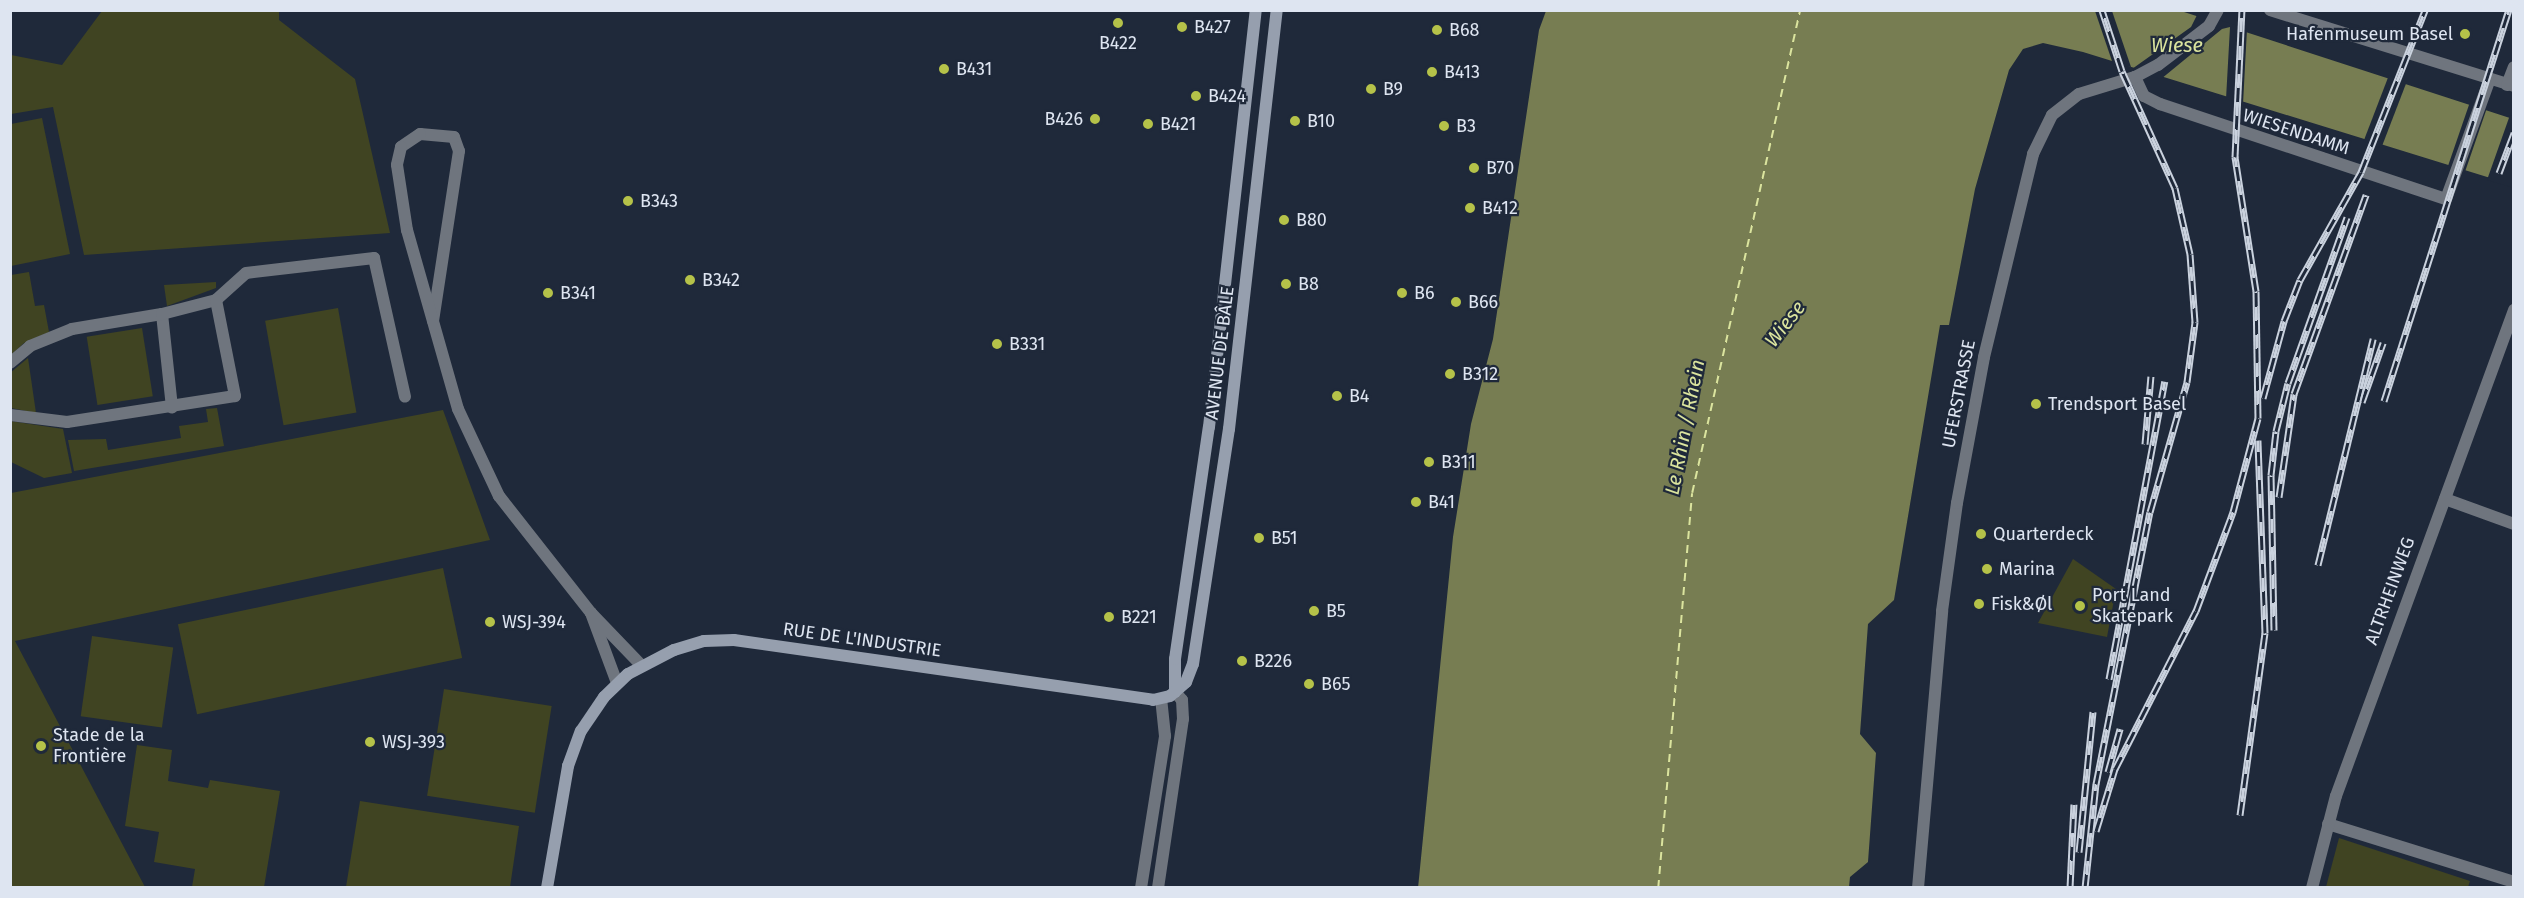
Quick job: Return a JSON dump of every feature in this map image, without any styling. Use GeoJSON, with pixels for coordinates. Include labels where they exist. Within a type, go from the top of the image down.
{"type":"FeatureCollection","features":[{"type":"Feature","properties":{"kind":"main road","name":"AVENUE DE BÂLE"},"geometry":{"type":"LineString","coordinates":[[1175,692],[1175,659],[1209,427],[1256,10]]}},
{"type":"Feature","properties":{"kind":"main road","name":"AVENUE DE BÂLE"},"geometry":{"type":"LineString","coordinates":[[1157,699],[1175,692],[1186,682],[1193,664],[1229,429],[1276,10]]}},
{"type":"Feature","properties":{"kind":"main road"},"geometry":{"type":"LineString","coordinates":[[1209,427],[1229,429]]}},
{"type":"Feature","properties":{"kind":"main road","name":"RUE DE L'INDUSTRIE"},"geometry":{"type":"LineString","coordinates":[[547,888],[572,750],[594,710],[617,683],[641,665],[689,645],[734,640],[1157,699]]}},
{"type":"Feature","properties":{"kind":"street"},"geometry":{"type":"LineString","coordinates":[[2270,10],[2510,86],[2514,67]]}},
{"type":"Feature","properties":{"kind":"street","name":"UFERSTRASSE"},"geometry":{"type":"LineString","coordinates":[[1918,888],[1942,611],[1957,503],[1984,357],[2032,154],[2052,115],[2079,94],[2138,75],[2209,26],[2218,11]]}},
{"type":"Feature","properties":{"kind":"street","name":"WIESENDAMM"},"geometry":{"type":"LineString","coordinates":[[2138,75],[2144,96],[2234,131],[2446,199],[2490,79]]}},
{"type":"Feature","properties":{"kind":"street"},"geometry":{"type":"LineString","coordinates":[[433,321],[444,233],[459,164],[454,137],[413,136],[401,147],[397,157],[407,230],[458,410],[481,467],[519,524],[591,613],[641,665]]}},
{"type":"Feature","properties":{"kind":"street"},"geometry":{"type":"LineString","coordinates":[[10,363],[30,346],[72,329],[162,314],[216,300],[246,273],[374,258],[405,396]]}},
{"type":"Feature","properties":{"kind":"street"},"geometry":{"type":"LineString","coordinates":[[10,415],[67,422],[235,396],[216,300]]}},
{"type":"Feature","properties":{"kind":"street","name":"ALTRHEINWEG"},"geometry":{"type":"LineString","coordinates":[[2312,888],[2328,824],[2514,310]]}},
{"type":"Feature","properties":{"kind":"street"},"geometry":{"type":"LineString","coordinates":[[162,314],[172,407]]}},
{"type":"Feature","properties":{"kind":"street"},"geometry":{"type":"LineString","coordinates":[[2445,499],[2514,524]]}},
{"type":"Feature","properties":{"kind":"street"},"geometry":{"type":"LineString","coordinates":[[591,613],[617,683]]}},
{"type":"Feature","properties":{"kind":"street","name":"AVENUE DE BÂLE"},"geometry":{"type":"LineString","coordinates":[[1158,888],[1183,719],[1182,700],[1175,692]]}},
{"type":"Feature","properties":{"kind":"street"},"geometry":{"type":"LineString","coordinates":[[1141,888],[1165,736],[1157,699]]}},
{"type":"Feature","properties":{"kind":"street"},"geometry":{"type":"LineString","coordinates":[[2328,824],[2514,882]]}},
{"type":"Feature","properties":{"kind":"shaded area"},"geometry":{"type":"Polygon","coordinates":[[[102,11],[279,11],[279,20],[355,79],[390,233],[84,255],[53,107],[11,114],[11,55],[62,65],[102,11]]]}},
{"type":"Feature","properties":{"kind":"shaded area"},"geometry":{"type":"Polygon","coordinates":[[[42,118],[70,254],[11,266],[11,124],[42,118]]]}},
{"type":"Feature","properties":{"kind":"shaded area"},"geometry":{"type":"Polygon","coordinates":[[[29,272],[35,306],[44,305],[49,332],[24,343],[11,355],[11,275],[29,272]]]}},
{"type":"Feature","properties":{"kind":"shaded area"},"geometry":{"type":"Polygon","coordinates":[[[216,282],[216,288],[167,306],[164,285],[216,282]]]}},
{"type":"Feature","properties":{"kind":"shaded area"},"geometry":{"type":"Polygon","coordinates":[[[338,308],[356,412],[284,425],[265,321],[338,308]]]}},
{"type":"Feature","properties":{"kind":"shaded area"},"geometry":{"type":"Polygon","coordinates":[[[142,328],[153,396],[97,405],[87,337],[142,328]]]}},
{"type":"Feature","properties":{"kind":"shaded area"},"geometry":{"type":"Polygon","coordinates":[[[28,358],[36,413],[11,408],[10,373],[28,358]]]}},
{"type":"Feature","properties":{"kind":"shaded area"},"geometry":{"type":"Polygon","coordinates":[[[217,408],[224,446],[74,471],[68,440],[106,439],[108,450],[181,438],[179,426],[208,422],[206,409],[217,408]]]}},
{"type":"Feature","properties":{"kind":"shaded area"},"geometry":{"type":"Polygon","coordinates":[[[443,410],[490,540],[15,641],[145,887],[11,887],[11,493],[443,410]]]}},
{"type":"Feature","properties":{"kind":"shaded area"},"geometry":{"type":"Polygon","coordinates":[[[10,421],[63,429],[72,473],[44,478],[11,462],[10,421]]]}},
{"type":"Feature","properties":{"kind":"shaded area","name":"Port Land Skatepark"},"geometry":{"type":"Polygon","coordinates":[[[2073,559],[2116,589],[2107,637],[2038,623],[2073,559]]]}},
{"type":"Feature","properties":{"kind":"shaded area"},"geometry":{"type":"Polygon","coordinates":[[[443,568],[462,658],[197,714],[178,624],[443,568]]]}},
{"type":"Feature","properties":{"kind":"shaded area"},"geometry":{"type":"Polygon","coordinates":[[[92,636],[173,647],[162,728],[81,716],[92,636]]]}},
{"type":"Feature","properties":{"kind":"shaded area"},"geometry":{"type":"Polygon","coordinates":[[[444,689],[552,706],[535,813],[427,796],[444,689]]]}},
{"type":"Feature","properties":{"kind":"shaded area"},"geometry":{"type":"Polygon","coordinates":[[[137,745],[172,750],[168,781],[208,788],[210,780],[280,791],[264,887],[192,887],[195,869],[154,862],[159,832],[125,826],[137,745]]]}},
{"type":"Feature","properties":{"kind":"shaded area"},"geometry":{"type":"Polygon","coordinates":[[[360,801],[519,826],[510,887],[346,887],[360,801]]]}},
{"type":"Feature","properties":{"kind":"shaded area"},"geometry":{"type":"Polygon","coordinates":[[[2339,838],[2470,881],[2468,887],[2326,887],[2339,838]]]}},
{"type":"Feature","properties":{"kind":"water"},"geometry":{"type":"Polygon","coordinates":[[[1546,11],[2181,11],[2513,119],[2513,185],[2083,52],[2043,43],[2023,49],[2009,70],[1975,189],[1949,325],[1940,325],[1894,600],[1868,624],[1860,734],[1876,753],[1868,862],[1850,877],[1849,887],[1418,888],[1453,537],[1471,424],[1493,339],[1539,30],[1546,11]]]}},
{"type":"Feature","properties":{"kind":"pier"},"geometry":{"type":"Polygon","coordinates":[[[2095,11],[2112,11],[2131,67],[2113,64],[2095,11]]]}},
{"type":"Feature","properties":{"kind":"pier"},"geometry":{"type":"Polygon","coordinates":[[[2198,13],[2247,29],[2243,104],[2226,99],[2230,27],[2222,29],[2161,79],[2132,69],[2191,27],[2198,13]]]}},
{"type":"Feature","properties":{"kind":"pier"},"geometry":{"type":"Polygon","coordinates":[[[2389,75],[2407,82],[2381,148],[2364,141],[2389,75]]]}},
{"type":"Feature","properties":{"kind":"pier"},"geometry":{"type":"Polygon","coordinates":[[[2470,102],[2487,108],[2464,174],[2447,168],[2470,102]]]}},
{"type":"Feature","properties":{"kind":"pier"},"geometry":{"type":"Polygon","coordinates":[[[2510,115],[2514,116],[2514,188],[2487,180],[2510,115]]]}},
{"type":"Feature","properties":{"kind":"ferry route"},"geometry":{"type":"LineString","coordinates":[[1658,888],[1692,493],[1800,10]]}},
{"type":"Feature","properties":{"kind":"railway"},"geometry":{"type":"LineString","coordinates":[[2085,888],[2096,784],[2150,512],[2187,382],[2195,322],[2190,254],[2175,188],[2122,71],[2102,10]]}},
{"type":"Feature","properties":{"kind":"railway"},"geometry":{"type":"LineString","coordinates":[[2096,831],[2115,769],[2196,611],[2233,512],[2258,418],[2256,291],[2235,157],[2242,10]]}},
{"type":"Feature","properties":{"kind":"railway"},"geometry":{"type":"LineString","coordinates":[[2263,398],[2284,321],[2300,280],[2361,172],[2425,10]]}},
{"type":"Feature","properties":{"kind":"railway"},"geometry":{"type":"LineString","coordinates":[[2384,401],[2509,10]]}},
{"type":"Feature","properties":{"kind":"railway"},"geometry":{"type":"LineString","coordinates":[[2499,173],[2514,133]]}},
{"type":"Feature","properties":{"kind":"railway"},"geometry":{"type":"LineString","coordinates":[[2279,497],[2294,394],[2366,195]]}},
{"type":"Feature","properties":{"kind":"railway"},"geometry":{"type":"LineString","coordinates":[[2274,630],[2271,475],[2276,431],[2288,383],[2347,217]]}},
{"type":"Feature","properties":{"kind":"railway"},"geometry":{"type":"LineString","coordinates":[[2318,565],[2373,339]]}},
{"type":"Feature","properties":{"kind":"railway"},"geometry":{"type":"LineString","coordinates":[[2362,402],[2383,343]]}},
{"type":"Feature","properties":{"kind":"railway"},"geometry":{"type":"LineString","coordinates":[[2145,444],[2151,376]]}},
{"type":"Feature","properties":{"kind":"railway"},"geometry":{"type":"LineString","coordinates":[[2109,679],[2165,381]]}},
{"type":"Feature","properties":{"kind":"railway"},"geometry":{"type":"LineString","coordinates":[[2240,815],[2265,633],[2258,440]]}},
{"type":"Feature","properties":{"kind":"railway"},"geometry":{"type":"LineString","coordinates":[[2079,852],[2093,712]]}},
{"type":"Feature","properties":{"kind":"railway"},"geometry":{"type":"LineString","coordinates":[[2108,772],[2120,729]]}},
{"type":"Feature","properties":{"kind":"railway"},"geometry":{"type":"LineString","coordinates":[[2070,888],[2074,804]]}},
{"type":"Feature","properties":{"kind":"place","name":"B422"},"geometry":{"type":"Point","coordinates":[1118,23]}},
{"type":"Feature","properties":{"kind":"place","name":"B427"},"geometry":{"type":"Point","coordinates":[1182,27]}},
{"type":"Feature","properties":{"kind":"place","name":"B68"},"geometry":{"type":"Point","coordinates":[1437,30]}},
{"type":"Feature","properties":{"kind":"place","name":"Hafenmuseum Basel"},"geometry":{"type":"Point","coordinates":[2465,34]}},
{"type":"Feature","properties":{"kind":"place","name":"B431"},"geometry":{"type":"Point","coordinates":[944,69]}},
{"type":"Feature","properties":{"kind":"place","name":"B413"},"geometry":{"type":"Point","coordinates":[1432,72]}},
{"type":"Feature","properties":{"kind":"place","name":"B9"},"geometry":{"type":"Point","coordinates":[1371,89]}},
{"type":"Feature","properties":{"kind":"place","name":"B424"},"geometry":{"type":"Point","coordinates":[1196,96]}},
{"type":"Feature","properties":{"kind":"place","name":"B426"},"geometry":{"type":"Point","coordinates":[1095,119]}},
{"type":"Feature","properties":{"kind":"place","name":"B10"},"geometry":{"type":"Point","coordinates":[1295,121]}},
{"type":"Feature","properties":{"kind":"place","name":"B421"},"geometry":{"type":"Point","coordinates":[1148,124]}},
{"type":"Feature","properties":{"kind":"place","name":"B3"},"geometry":{"type":"Point","coordinates":[1444,126]}},
{"type":"Feature","properties":{"kind":"place","name":"B70"},"geometry":{"type":"Point","coordinates":[1474,168]}},
{"type":"Feature","properties":{"kind":"place","name":"B343"},"geometry":{"type":"Point","coordinates":[628,201]}},
{"type":"Feature","properties":{"kind":"place","name":"B412"},"geometry":{"type":"Point","coordinates":[1470,208]}},
{"type":"Feature","properties":{"kind":"place","name":"B80"},"geometry":{"type":"Point","coordinates":[1284,220]}},
{"type":"Feature","properties":{"kind":"place","name":"B342"},"geometry":{"type":"Point","coordinates":[690,280]}},
{"type":"Feature","properties":{"kind":"place","name":"B8"},"geometry":{"type":"Point","coordinates":[1286,284]}},
{"type":"Feature","properties":{"kind":"place","name":"B341"},"geometry":{"type":"Point","coordinates":[548,293]}},
{"type":"Feature","properties":{"kind":"place","name":"B6"},"geometry":{"type":"Point","coordinates":[1402,293]}},
{"type":"Feature","properties":{"kind":"place","name":"B66"},"geometry":{"type":"Point","coordinates":[1456,302]}},
{"type":"Feature","properties":{"kind":"place","name":"B331"},"geometry":{"type":"Point","coordinates":[997,344]}},
{"type":"Feature","properties":{"kind":"place","name":"B312"},"geometry":{"type":"Point","coordinates":[1450,374]}},
{"type":"Feature","properties":{"kind":"place","name":"B4"},"geometry":{"type":"Point","coordinates":[1337,396]}},
{"type":"Feature","properties":{"kind":"place","name":"Trendsport Basel"},"geometry":{"type":"Point","coordinates":[2036,404]}},
{"type":"Feature","properties":{"kind":"place","name":"B311"},"geometry":{"type":"Point","coordinates":[1429,462]}},
{"type":"Feature","properties":{"kind":"place","name":"B41"},"geometry":{"type":"Point","coordinates":[1416,502]}},
{"type":"Feature","properties":{"kind":"place","name":"Quarterdeck"},"geometry":{"type":"Point","coordinates":[1981,534]}},
{"type":"Feature","properties":{"kind":"place","name":"B51"},"geometry":{"type":"Point","coordinates":[1259,538]}},
{"type":"Feature","properties":{"kind":"place","name":"Marina"},"geometry":{"type":"Point","coordinates":[1987,569]}},
{"type":"Feature","properties":{"kind":"place","name":"Fisk&Øl"},"geometry":{"type":"Point","coordinates":[1979,604]}},
{"type":"Feature","properties":{"kind":"place","name":"Port Land Skatepark"},"geometry":{"type":"Point","coordinates":[2080,606]}},
{"type":"Feature","properties":{"kind":"place","name":"B5"},"geometry":{"type":"Point","coordinates":[1314,611]}},
{"type":"Feature","properties":{"kind":"place","name":"B221"},"geometry":{"type":"Point","coordinates":[1109,617]}},
{"type":"Feature","properties":{"kind":"place","name":"WSJ-394"},"geometry":{"type":"Point","coordinates":[490,622]}},
{"type":"Feature","properties":{"kind":"place","name":"B226"},"geometry":{"type":"Point","coordinates":[1242,661]}},
{"type":"Feature","properties":{"kind":"place","name":"B65"},"geometry":{"type":"Point","coordinates":[1309,684]}},
{"type":"Feature","properties":{"kind":"place","name":"WSJ-393"},"geometry":{"type":"Point","coordinates":[370,742]}},
{"type":"Feature","properties":{"kind":"place","name":"Stade de la Frontière"},"geometry":{"type":"Point","coordinates":[41,746]}},
{"type":"Feature","properties":{"kind":"water label","name":"Wiese"},"geometry":{"type":"Point","coordinates":[2177,45]}},
{"type":"Feature","properties":{"kind":"water label","name":"Wiese"},"geometry":{"type":"Point","coordinates":[1785,324]}},
{"type":"Feature","properties":{"kind":"water label","name":"Le Rhin / Rhein"},"geometry":{"type":"Point","coordinates":[1685,427]}}]}
